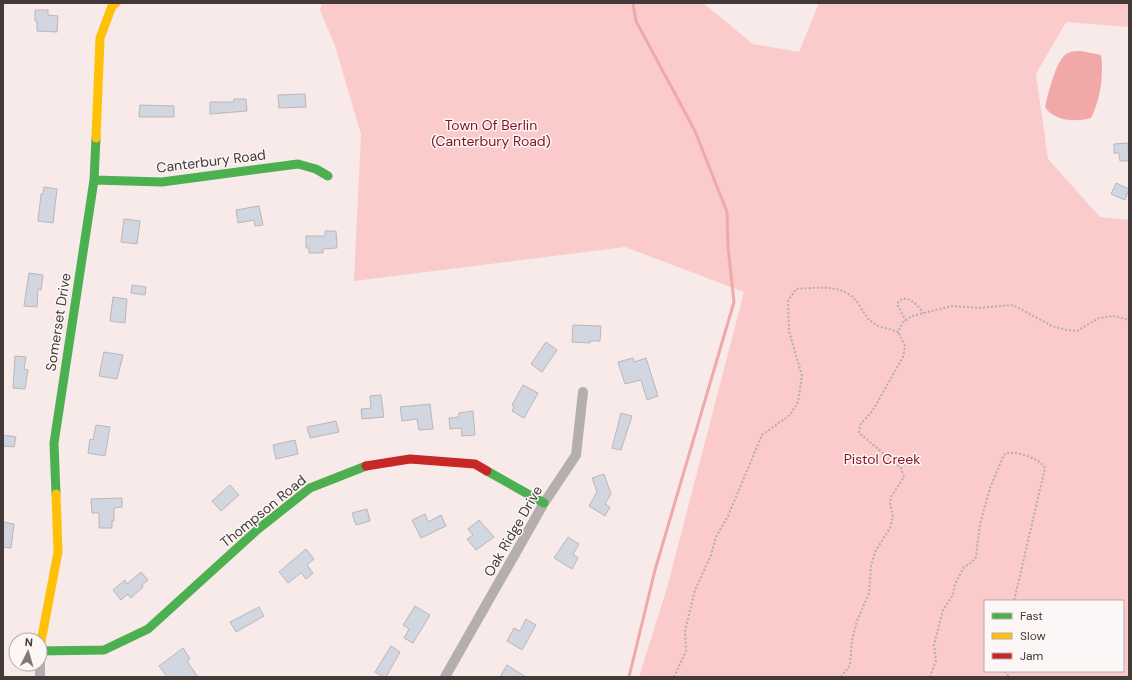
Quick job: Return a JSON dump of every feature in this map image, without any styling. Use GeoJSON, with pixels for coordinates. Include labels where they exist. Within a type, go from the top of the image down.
{"type":"FeatureCollection","features":[{"type":"Feature","properties":{"kind":"street","name":"Somerset Drive"},"geometry":{"type":"LineString","coordinates":[[43,632],[58,552],[54,443],[94,180],[100,38],[112,6],[116,3]]}},
{"type":"Feature","properties":{"kind":"street","name":"Canterbury Road"},"geometry":{"type":"LineString","coordinates":[[94,180],[162,182],[298,164],[316,169],[328,176]]}},
{"type":"Feature","properties":{"kind":"street","name":"Oak Ridge Drive"},"geometry":{"type":"LineString","coordinates":[[445,677],[544,503],[576,454],[583,392]]}},
{"type":"Feature","properties":{"kind":"street","name":"Thompson Road"},"geometry":{"type":"LineString","coordinates":[[48,650],[104,650],[148,629],[257,530],[310,488],[364,467],[410,459],[475,464],[544,503]]}},
{"type":"Feature","properties":{"kind":"path"},"geometry":{"type":"LineString","coordinates":[[674,677],[686,651],[685,631],[695,590],[711,555],[716,537],[728,516],[762,435],[790,415],[798,402],[802,376],[789,331],[788,301],[796,289],[833,288],[844,291],[853,296],[865,316],[875,324],[898,332],[905,346],[903,357],[873,410],[860,425],[860,433],[901,468],[904,477],[891,497],[890,503],[893,516],[890,528],[875,552],[871,566],[869,593],[857,621],[852,640],[850,665],[841,677]]}},
{"type":"Feature","properties":{"kind":"path"},"geometry":{"type":"LineString","coordinates":[[906,321],[897,304],[901,300],[908,299],[916,302],[923,313]]}},
{"type":"Feature","properties":{"kind":"path"},"geometry":{"type":"LineString","coordinates":[[898,332],[906,321],[914,315],[952,306],[978,308],[1013,305],[1052,326],[1077,331],[1099,318],[1114,316],[1129,320]]}},
{"type":"Feature","properties":{"kind":"path"},"geometry":{"type":"LineString","coordinates":[[930,677],[936,660],[934,645],[943,610],[953,595],[956,584],[964,567],[972,562],[976,557],[980,524],[993,480],[1006,453],[1014,452],[1044,465],[1044,476],[1014,600]]}},
{"type":"Feature","properties":{"kind":"green space"},"geometry":{"type":"Polygon","coordinates":[[[322,3],[703,3],[753,44],[799,52],[819,3],[1129,3],[1129,27],[1066,22],[1036,74],[1048,159],[1100,217],[1129,220],[1129,677],[639,677],[667,588],[744,292],[625,247],[354,281],[361,134],[335,46],[320,10],[322,3]]]}},
{"type":"Feature","properties":{"kind":"shaded area"},"geometry":{"type":"Polygon","coordinates":[[[1081,51],[1101,55],[1102,79],[1099,96],[1091,118],[1066,120],[1054,116],[1045,107],[1050,86],[1060,62],[1068,53],[1081,51]]]}},
{"type":"Feature","properties":{"kind":"building"},"geometry":{"type":"Polygon","coordinates":[[[35,10],[48,10],[48,15],[58,16],[57,32],[37,31],[35,10]]]}},
{"type":"Feature","properties":{"kind":"building"},"geometry":{"type":"Polygon","coordinates":[[[305,94],[306,107],[279,108],[278,95],[305,94]]]}},
{"type":"Feature","properties":{"kind":"building"},"geometry":{"type":"Polygon","coordinates":[[[234,99],[246,99],[247,111],[210,114],[210,102],[234,102],[234,99]]]}},
{"type":"Feature","properties":{"kind":"building"},"geometry":{"type":"Polygon","coordinates":[[[140,105],[174,106],[174,117],[139,117],[140,105]]]}},
{"type":"Feature","properties":{"kind":"building"},"geometry":{"type":"Polygon","coordinates":[[[1128,143],[1129,161],[1120,161],[1119,153],[1114,153],[1114,144],[1128,143]]]}},
{"type":"Feature","properties":{"kind":"building"},"geometry":{"type":"Polygon","coordinates":[[[1116,183],[1129,189],[1125,200],[1111,194],[1116,183]]]}},
{"type":"Feature","properties":{"kind":"building"},"geometry":{"type":"Polygon","coordinates":[[[44,187],[57,189],[53,223],[38,221],[41,194],[43,194],[44,187]]]}},
{"type":"Feature","properties":{"kind":"building"},"geometry":{"type":"Polygon","coordinates":[[[259,206],[263,225],[255,226],[254,220],[238,223],[236,210],[259,206]]]}},
{"type":"Feature","properties":{"kind":"building"},"geometry":{"type":"Polygon","coordinates":[[[124,219],[140,221],[137,244],[121,242],[124,219]]]}},
{"type":"Feature","properties":{"kind":"building"},"geometry":{"type":"Polygon","coordinates":[[[325,231],[336,231],[337,248],[323,249],[323,253],[309,253],[309,248],[306,248],[306,236],[325,236],[325,231]]]}},
{"type":"Feature","properties":{"kind":"building"},"geometry":{"type":"Polygon","coordinates":[[[29,273],[43,275],[41,290],[38,289],[37,307],[24,306],[29,273]]]}},
{"type":"Feature","properties":{"kind":"building"},"geometry":{"type":"Polygon","coordinates":[[[132,285],[146,287],[145,295],[131,293],[132,285]]]}},
{"type":"Feature","properties":{"kind":"building"},"geometry":{"type":"Polygon","coordinates":[[[113,297],[127,299],[125,323],[110,321],[113,297]]]}},
{"type":"Feature","properties":{"kind":"building"},"geometry":{"type":"Polygon","coordinates":[[[573,325],[601,326],[600,341],[590,341],[590,343],[572,342],[573,325]]]}},
{"type":"Feature","properties":{"kind":"building"},"geometry":{"type":"Polygon","coordinates":[[[546,342],[557,350],[542,372],[531,364],[546,342]]]}},
{"type":"Feature","properties":{"kind":"building"},"geometry":{"type":"Polygon","coordinates":[[[104,352],[123,355],[117,379],[99,376],[104,352]]]}},
{"type":"Feature","properties":{"kind":"building"},"geometry":{"type":"Polygon","coordinates":[[[15,356],[26,357],[24,369],[28,370],[25,389],[13,388],[15,356]]]}},
{"type":"Feature","properties":{"kind":"building"},"geometry":{"type":"Polygon","coordinates":[[[633,358],[634,362],[646,358],[658,396],[647,400],[641,380],[625,384],[618,362],[633,358]]]}},
{"type":"Feature","properties":{"kind":"building"},"geometry":{"type":"Polygon","coordinates":[[[523,385],[538,393],[524,418],[512,411],[514,407],[512,405],[523,385]]]}},
{"type":"Feature","properties":{"kind":"building"},"geometry":{"type":"Polygon","coordinates":[[[381,395],[384,417],[362,419],[361,409],[371,408],[370,396],[381,395]]]}},
{"type":"Feature","properties":{"kind":"building"},"geometry":{"type":"Polygon","coordinates":[[[430,404],[433,429],[419,430],[417,419],[402,421],[400,407],[430,404]]]}},
{"type":"Feature","properties":{"kind":"building"},"geometry":{"type":"Polygon","coordinates":[[[473,411],[475,435],[462,436],[461,428],[450,429],[449,418],[459,417],[459,413],[473,411]]]}},
{"type":"Feature","properties":{"kind":"building"},"geometry":{"type":"Polygon","coordinates":[[[621,413],[632,416],[621,450],[612,448],[621,413]]]}},
{"type":"Feature","properties":{"kind":"building"},"geometry":{"type":"Polygon","coordinates":[[[336,421],[339,432],[310,438],[307,427],[336,421]]]}},
{"type":"Feature","properties":{"kind":"building"},"geometry":{"type":"Polygon","coordinates":[[[96,425],[110,427],[105,456],[88,453],[90,439],[93,440],[96,425]]]}},
{"type":"Feature","properties":{"kind":"building"},"geometry":{"type":"Polygon","coordinates":[[[3,435],[16,437],[14,447],[3,446],[3,435]]]}},
{"type":"Feature","properties":{"kind":"building"},"geometry":{"type":"Polygon","coordinates":[[[295,440],[298,454],[276,459],[273,445],[295,440]]]}},
{"type":"Feature","properties":{"kind":"building"},"geometry":{"type":"Polygon","coordinates":[[[604,474],[611,494],[605,504],[610,507],[605,516],[589,506],[597,492],[592,478],[604,474]]]}},
{"type":"Feature","properties":{"kind":"building"},"geometry":{"type":"Polygon","coordinates":[[[230,485],[239,495],[221,511],[212,501],[230,485]]]}},
{"type":"Feature","properties":{"kind":"building"},"geometry":{"type":"Polygon","coordinates":[[[122,498],[122,507],[114,508],[114,521],[112,521],[112,528],[99,528],[99,513],[92,513],[91,499],[122,498]]]}},
{"type":"Feature","properties":{"kind":"building"},"geometry":{"type":"Polygon","coordinates":[[[367,509],[370,521],[356,525],[352,513],[367,509]]]}},
{"type":"Feature","properties":{"kind":"building"},"geometry":{"type":"Polygon","coordinates":[[[425,514],[428,522],[441,515],[446,526],[421,538],[412,520],[425,514]]]}},
{"type":"Feature","properties":{"kind":"building"},"geometry":{"type":"Polygon","coordinates":[[[479,520],[494,537],[476,550],[467,539],[473,535],[468,529],[479,520]]]}},
{"type":"Feature","properties":{"kind":"building"},"geometry":{"type":"Polygon","coordinates":[[[3,522],[14,524],[11,548],[3,547],[3,522]]]}},
{"type":"Feature","properties":{"kind":"building"},"geometry":{"type":"Polygon","coordinates":[[[568,537],[579,544],[573,554],[578,558],[572,569],[554,558],[568,537]]]}},
{"type":"Feature","properties":{"kind":"building"},"geometry":{"type":"Polygon","coordinates":[[[306,549],[314,559],[307,565],[313,573],[306,579],[301,573],[288,583],[279,572],[306,549]]]}},
{"type":"Feature","properties":{"kind":"building"},"geometry":{"type":"Polygon","coordinates":[[[141,572],[148,580],[142,585],[143,587],[131,598],[128,594],[121,600],[113,590],[125,580],[127,584],[141,572]]]}},
{"type":"Feature","properties":{"kind":"building"},"geometry":{"type":"Polygon","coordinates":[[[415,606],[430,615],[413,643],[404,638],[409,629],[403,625],[415,606]]]}},
{"type":"Feature","properties":{"kind":"building"},"geometry":{"type":"Polygon","coordinates":[[[259,607],[264,616],[236,632],[230,622],[259,607]]]}},
{"type":"Feature","properties":{"kind":"building"},"geometry":{"type":"Polygon","coordinates":[[[526,619],[536,625],[522,650],[507,641],[514,628],[520,631],[526,619]]]}},
{"type":"Feature","properties":{"kind":"building"},"geometry":{"type":"Polygon","coordinates":[[[391,646],[400,652],[386,677],[383,677],[375,672],[391,646]]]}},
{"type":"Feature","properties":{"kind":"building"},"geometry":{"type":"Polygon","coordinates":[[[183,648],[190,659],[187,661],[198,677],[167,677],[159,666],[183,648]]]}},
{"type":"Feature","properties":{"kind":"building"},"geometry":{"type":"Polygon","coordinates":[[[507,665],[526,677],[500,677],[507,665]]]}},
{"type":"Feature","properties":{"kind":"waterway"},"geometry":{"type":"LineString","coordinates":[[629,677],[655,570],[734,302],[728,247],[727,212],[695,131],[636,21],[633,3]]}},
{"type":"Feature","properties":{"kind":"traffic: fast"},"geometry":{"type":"LineString","coordinates":[[56,494],[54,443],[94,180],[96,138]]}},
{"type":"Feature","properties":{"kind":"traffic: fast"},"geometry":{"type":"LineString","coordinates":[[94,180],[162,182],[298,164],[316,169],[328,176]]}},
{"type":"Feature","properties":{"kind":"traffic: fast"},"geometry":{"type":"LineString","coordinates":[[48,651],[104,650],[148,629],[257,530],[310,488],[366,466]]}},
{"type":"Feature","properties":{"kind":"traffic: fast"},"geometry":{"type":"LineString","coordinates":[[487,471],[544,503]]}},
{"type":"Feature","properties":{"kind":"traffic: slow"},"geometry":{"type":"LineString","coordinates":[[96,138],[100,38],[112,6],[116,3]]}},
{"type":"Feature","properties":{"kind":"traffic: slow"},"geometry":{"type":"LineString","coordinates":[[43,632],[58,552],[56,494]]}},
{"type":"Feature","properties":{"kind":"traffic: jam"},"geometry":{"type":"LineString","coordinates":[[366,466],[410,459],[475,464],[487,471]]}},
{"type":"Feature","properties":{"kind":"park label","name":"Town Of Berlin (Canterbury Road)"},"geometry":{"type":"Point","coordinates":[491,134]}},
{"type":"Feature","properties":{"kind":"park label","name":"Pistol Creek"},"geometry":{"type":"Point","coordinates":[882,459]}}]}
